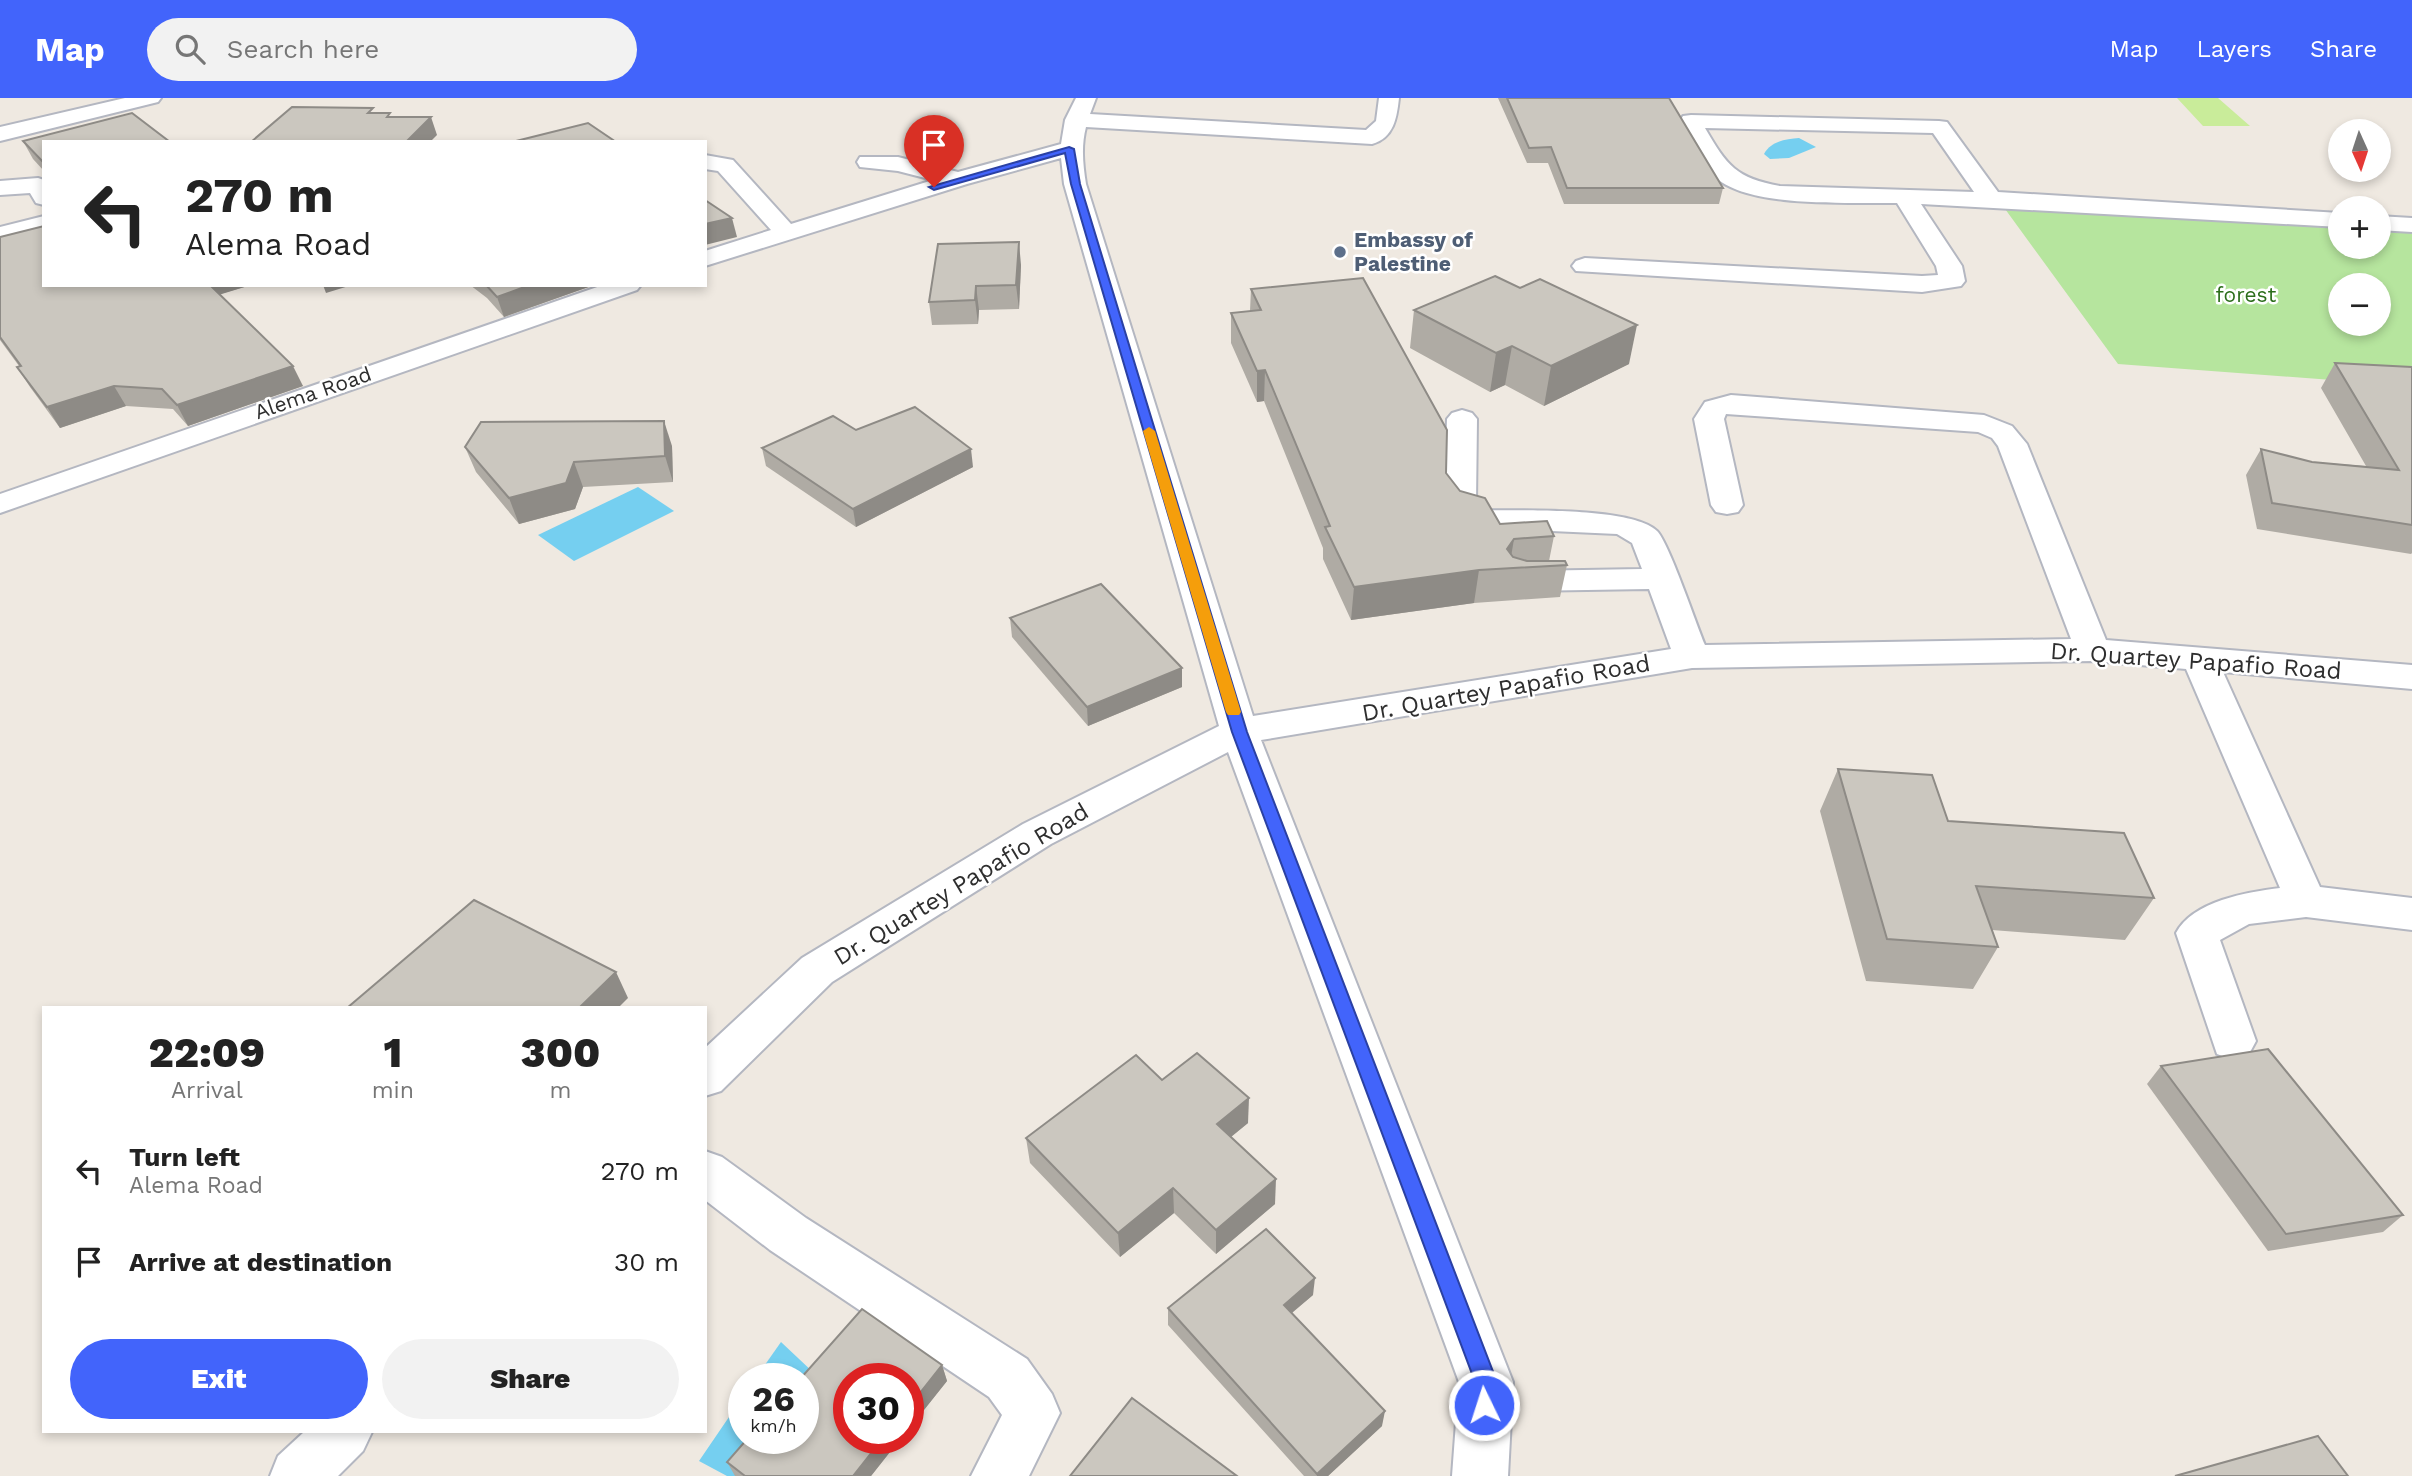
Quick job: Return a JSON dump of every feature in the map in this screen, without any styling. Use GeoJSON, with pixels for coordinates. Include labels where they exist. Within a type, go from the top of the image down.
{"type":"FeatureCollection","features":[{"type":"Feature","properties":{"kind":"street"},"geometry":{"type":"LineString","coordinates":[[0,134],[151,98]]}},
{"type":"Feature","properties":{"kind":"street"},"geometry":{"type":"LineString","coordinates":[[707,258],[959,179],[1077,122],[1372,138],[1386,121],[1389,98]]}},
{"type":"Feature","properties":{"kind":"street"},"geometry":{"type":"LineString","coordinates":[[1992,200],[1939,127],[1691,121],[1718,170],[1736,183],[1780,194],[2056,202],[2328,219]]}},
{"type":"Feature","properties":{"kind":"street"},"geometry":{"type":"LineString","coordinates":[[1077,122],[1075,184],[1239,732],[1486,1382],[1480,1476]]}},
{"type":"Feature","properties":{"kind":"street"},"geometry":{"type":"LineString","coordinates":[[707,162],[725,166],[785,232]]}},
{"type":"Feature","properties":{"kind":"street"},"geometry":{"type":"LineString","coordinates":[[869,162],[898,164],[959,179]]}},
{"type":"Feature","properties":{"kind":"street"},"geometry":{"type":"LineString","coordinates":[[0,188],[38,185],[42,194]]}},
{"type":"Feature","properties":{"kind":"street"},"geometry":{"type":"LineString","coordinates":[[1585,266],[1922,284],[1952,281],[1949,266],[1905,197]]}},
{"type":"Feature","properties":{"kind":"street"},"geometry":{"type":"LineString","coordinates":[[0,234],[42,224]]}},
{"type":"Feature","properties":{"kind":"street"},"geometry":{"type":"LineString","coordinates":[[2391,224],[2412,225]]}},
{"type":"Feature","properties":{"kind":"street","name":"Alema Road"},"geometry":{"type":"LineString","coordinates":[[0,504],[622,287]]}},
{"type":"Feature","properties":{"kind":"street"},"geometry":{"type":"LineString","coordinates":[[1727,505],[1709,419],[1715,408],[1731,404],[1984,424],[2002,432],[2012,444],[2093,650]]}},
{"type":"Feature","properties":{"kind":"street"},"geometry":{"type":"LineString","coordinates":[[1462,419],[1460,503],[1467,513],[1482,519],[1620,525],[1635,530],[1646,538],[1692,657]]}},
{"type":"Feature","properties":{"kind":"street"},"geometry":{"type":"LineString","coordinates":[[1521,582],[1661,579]]}},
{"type":"Feature","properties":{"kind":"street","name":"Dr. Quartey Papafio Road"},"geometry":{"type":"LineString","coordinates":[[707,1075],[817,970],[1037,834],[1239,732],[1692,657],[2093,650],[2412,677]]}},
{"type":"Feature","properties":{"kind":"street"},"geometry":{"type":"LineString","coordinates":[[2199,659],[2306,901]]}},
{"type":"Feature","properties":{"kind":"street"},"geometry":{"type":"LineString","coordinates":[[2233,1041],[2197,933],[2241,909],[2306,901],[2412,914]]}},
{"type":"Feature","properties":{"kind":"street"},"geometry":{"type":"LineString","coordinates":[[707,1173],[788,1234],[1008,1378],[1033,1413],[999,1476]]}},
{"type":"Feature","properties":{"kind":"street"},"geometry":{"type":"LineString","coordinates":[[298,1476],[343,1433]]}},
{"type":"Feature","properties":{"kind":"green space"},"geometry":{"type":"Polygon","coordinates":[[[2177,98],[2218,98],[2250,126],[2203,126],[2177,98]]]}},
{"type":"Feature","properties":{"kind":"green space","name":"forest"},"geometry":{"type":"Polygon","coordinates":[[[2000,202],[2328,222],[2328,259],[2391,259],[2391,226],[2412,227],[2412,386],[2118,364],[2000,202]]]}},
{"type":"Feature","properties":{"kind":"water"},"geometry":{"type":"Polygon","coordinates":[[[1799,138],[1816,147],[1789,158],[1770,159],[1764,154],[1775,143],[1799,138]]]}},
{"type":"Feature","properties":{"kind":"water"},"geometry":{"type":"Polygon","coordinates":[[[638,487],[674,511],[574,561],[538,535],[638,487]]]}},
{"type":"Feature","properties":{"kind":"water"},"geometry":{"type":"Polygon","coordinates":[[[781,1342],[803,1363],[766,1363],[781,1342]]]}},
{"type":"Feature","properties":{"kind":"water"},"geometry":{"type":"Polygon","coordinates":[[[728,1418],[728,1454],[768,1454],[755,1476],[727,1476],[699,1461],[728,1418]]]}},
{"type":"Feature","properties":{"kind":"building"},"geometry":{"type":"Polygon","coordinates":[[[1507,98],[1669,98],[1723,188],[1567,188],[1551,147],[1529,148],[1507,98]]]}},
{"type":"Feature","properties":{"kind":"building"},"geometry":{"type":"Polygon","coordinates":[[[292,107],[373,108],[368,113],[390,113],[387,117],[431,117],[408,140],[253,140],[292,107]]]}},
{"type":"Feature","properties":{"kind":"building"},"geometry":{"type":"Polygon","coordinates":[[[132,113],[167,140],[42,140],[42,161],[23,141],[132,113]]]}},
{"type":"Feature","properties":{"kind":"building"},"geometry":{"type":"Polygon","coordinates":[[[588,123],[613,140],[520,140],[588,123]]]}},
{"type":"Feature","properties":{"kind":"building"},"geometry":{"type":"Polygon","coordinates":[[[707,201],[732,218],[707,224],[707,201]]]}},
{"type":"Feature","properties":{"kind":"building"},"geometry":{"type":"Polygon","coordinates":[[[42,226],[42,287],[212,287],[293,366],[177,405],[162,389],[114,386],[47,407],[17,367],[21,366],[0,337],[0,237],[42,226]]]}},
{"type":"Feature","properties":{"kind":"building"},"geometry":{"type":"Polygon","coordinates":[[[1019,242],[1016,285],[976,286],[975,300],[929,302],[938,244],[1019,242]]]}},
{"type":"Feature","properties":{"kind":"building"},"geometry":{"type":"Polygon","coordinates":[[[1495,276],[1520,288],[1540,279],[1637,325],[1551,366],[1512,346],[1496,353],[1414,310],[1495,276]]]}},
{"type":"Feature","properties":{"kind":"building"},"geometry":{"type":"Polygon","coordinates":[[[1363,278],[1447,430],[1446,473],[1460,491],[1485,498],[1500,524],[1547,521],[1554,536],[1514,539],[1507,549],[1513,557],[1527,561],[1565,561],[1567,565],[1479,570],[1354,587],[1325,527],[1330,526],[1265,370],[1257,371],[1231,313],[1261,310],[1251,289],[1363,278]]]}},
{"type":"Feature","properties":{"kind":"building"},"geometry":{"type":"Polygon","coordinates":[[[488,287],[524,287],[497,297],[488,287]]]}},
{"type":"Feature","properties":{"kind":"building"},"geometry":{"type":"Polygon","coordinates":[[[2335,363],[2412,367],[2412,525],[2272,503],[2261,449],[2312,462],[2399,470],[2335,363]]]}},
{"type":"Feature","properties":{"kind":"building"},"geometry":{"type":"Polygon","coordinates":[[[915,407],[971,449],[853,509],[762,448],[833,416],[856,430],[915,407]]]}},
{"type":"Feature","properties":{"kind":"building"},"geometry":{"type":"Polygon","coordinates":[[[664,421],[665,456],[574,462],[566,483],[509,498],[465,447],[481,422],[664,421]]]}},
{"type":"Feature","properties":{"kind":"building"},"geometry":{"type":"Polygon","coordinates":[[[1101,584],[1182,668],[1087,707],[1010,618],[1101,584]]]}},
{"type":"Feature","properties":{"kind":"building"},"geometry":{"type":"Polygon","coordinates":[[[1838,769],[1932,775],[1948,821],[2124,833],[2154,898],[1976,886],[1998,947],[1887,939],[1838,769]]]}},
{"type":"Feature","properties":{"kind":"building"},"geometry":{"type":"Polygon","coordinates":[[[474,900],[616,972],[581,1006],[349,1006],[474,900]]]}},
{"type":"Feature","properties":{"kind":"building"},"geometry":{"type":"Polygon","coordinates":[[[2268,1049],[2403,1215],[2286,1234],[2161,1066],[2268,1049]]]}},
{"type":"Feature","properties":{"kind":"building"},"geometry":{"type":"Polygon","coordinates":[[[1197,1053],[1249,1098],[1217,1124],[1276,1179],[1216,1230],[1173,1188],[1118,1233],[1026,1138],[1136,1055],[1162,1080],[1197,1053]]]}},
{"type":"Feature","properties":{"kind":"building"},"geometry":{"type":"Polygon","coordinates":[[[1266,1229],[1315,1278],[1284,1305],[1385,1411],[1317,1474],[1168,1308],[1266,1229]]]}},
{"type":"Feature","properties":{"kind":"building"},"geometry":{"type":"Polygon","coordinates":[[[862,1309],[942,1365],[924,1388],[924,1363],[833,1363],[833,1454],[870,1454],[853,1476],[745,1476],[727,1462],[734,1454],[819,1454],[819,1363],[814,1363],[862,1309]]]}},
{"type":"Feature","properties":{"kind":"building"},"geometry":{"type":"Polygon","coordinates":[[[1132,1398],[1237,1476],[1070,1476],[1132,1398]]]}},
{"type":"Feature","properties":{"kind":"building"},"geometry":{"type":"Polygon","coordinates":[[[2318,1436],[2348,1476],[2175,1476],[2318,1436]]]}},
{"type":"Feature","properties":{"kind":"slow traffic"},"geometry":{"type":"LineString","coordinates":[[1149,431],[1233,712]]}},
{"type":"Feature","properties":{"kind":"place","name":"Embassy of Palestine"},"geometry":{"type":"Point","coordinates":[1340,252]}},
{"type":"Feature","properties":{"kind":"route"},"geometry":{"type":"LineString","coordinates":[[934,187],[1069,149],[1075,184],[1239,732],[1486,1382],[1484,1405]]}}]}
